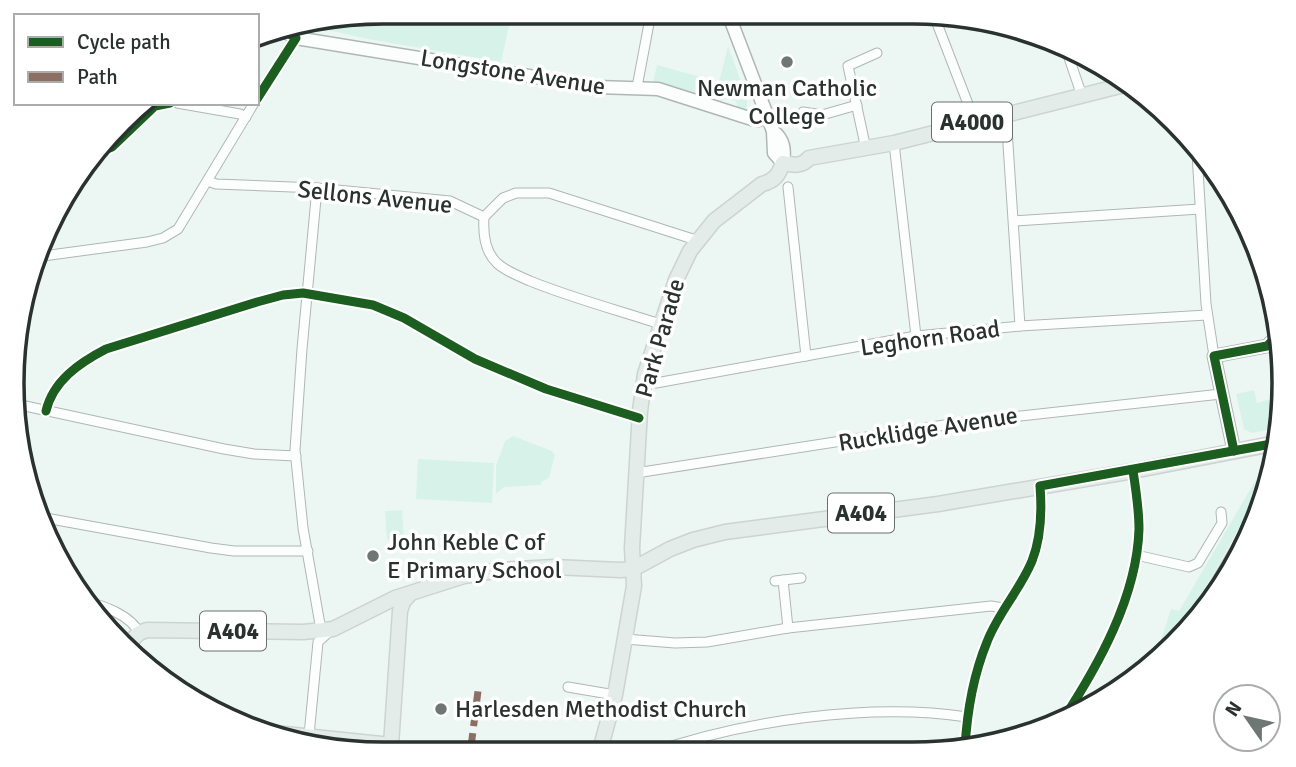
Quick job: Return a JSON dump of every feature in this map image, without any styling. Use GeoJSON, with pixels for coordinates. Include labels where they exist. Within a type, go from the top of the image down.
{"type":"FeatureCollection","features":[{"type":"Feature","properties":{"kind":"main road","name":"A4000"},"geometry":{"type":"LineString","coordinates":[[780,173],[794,157],[804,155],[809,158],[894,143],[1115,87]]}},
{"type":"Feature","properties":{"kind":"main road","name":"Park Parade"},"geometry":{"type":"LineString","coordinates":[[602,742],[615,695],[634,586],[632,548],[639,418],[643,384],[660,324],[676,280],[696,240],[714,221],[780,173]]}},
{"type":"Feature","properties":{"kind":"main road","name":"A404"},"geometry":{"type":"LineString","coordinates":[[139,633],[155,630],[327,630],[396,606],[395,598],[464,576],[499,570],[563,566],[634,569],[680,545],[725,532],[938,504],[1266,445]]}},
{"type":"Feature","properties":{"kind":"main road"},"geometry":{"type":"LineString","coordinates":[[391,742],[396,606]]}},
{"type":"Feature","properties":{"kind":"main road"},"geometry":{"type":"LineString","coordinates":[[133,639],[139,633]]}},
{"type":"Feature","properties":{"kind":"main road"},"geometry":{"type":"LineString","coordinates":[[310,735],[366,742]]}},
{"type":"Feature","properties":{"kind":"street"},"geometry":{"type":"LineString","coordinates":[[637,87],[649,24]]}},
{"type":"Feature","properties":{"kind":"street"},"geometry":{"type":"LineString","coordinates":[[732,24],[773,131],[779,136],[785,150],[780,173],[806,356]]}},
{"type":"Feature","properties":{"kind":"street"},"geometry":{"type":"LineString","coordinates":[[938,25],[975,122]]}},
{"type":"Feature","properties":{"kind":"street","name":"Longstone Avenue"},"geometry":{"type":"LineString","coordinates":[[293,36],[597,87],[659,89],[745,116],[766,113]]}},
{"type":"Feature","properties":{"kind":"street"},"geometry":{"type":"LineString","coordinates":[[261,86],[296,38]]}},
{"type":"Feature","properties":{"kind":"street"},"geometry":{"type":"LineString","coordinates":[[866,149],[848,66],[877,53]]}},
{"type":"Feature","properties":{"kind":"street"},"geometry":{"type":"LineString","coordinates":[[1070,62],[1082,96]]}},
{"type":"Feature","properties":{"kind":"street"},"geometry":{"type":"LineString","coordinates":[[188,105],[246,117]]}},
{"type":"Feature","properties":{"kind":"street"},"geometry":{"type":"LineString","coordinates":[[49,255],[163,238],[178,229],[253,105]]}},
{"type":"Feature","properties":{"kind":"street"},"geometry":{"type":"LineString","coordinates":[[803,112],[822,115],[857,105]]}},
{"type":"Feature","properties":{"kind":"street"},"geometry":{"type":"LineString","coordinates":[[1006,114],[1020,326]]}},
{"type":"Feature","properties":{"kind":"street"},"geometry":{"type":"LineString","coordinates":[[125,135],[142,119]]}},
{"type":"Feature","properties":{"kind":"street"},"geometry":{"type":"LineString","coordinates":[[894,143],[916,336]]}},
{"type":"Feature","properties":{"kind":"street"},"geometry":{"type":"LineString","coordinates":[[1198,166],[1207,315],[1234,451]]}},
{"type":"Feature","properties":{"kind":"street","name":"Sellons Avenue"},"geometry":{"type":"LineString","coordinates":[[208,181],[216,184],[317,188],[450,201],[484,217],[483,229],[488,250],[503,268],[549,288],[660,324]]}},
{"type":"Feature","properties":{"kind":"street"},"geometry":{"type":"LineString","coordinates":[[309,735],[318,642],[327,630],[308,551],[296,456],[302,349],[317,188]]}},
{"type":"Feature","properties":{"kind":"street"},"geometry":{"type":"LineString","coordinates":[[484,217],[503,198],[516,193],[549,193],[696,240]]}},
{"type":"Feature","properties":{"kind":"street"},"geometry":{"type":"LineString","coordinates":[[1014,221],[1200,209]]}},
{"type":"Feature","properties":{"kind":"street"},"geometry":{"type":"LineString","coordinates":[[46,411],[51,394],[65,377],[88,358],[106,349],[257,302],[283,295],[307,293],[373,305],[404,318],[475,359],[546,388],[639,418]]}},
{"type":"Feature","properties":{"kind":"street","name":"Leghorn Road"},"geometry":{"type":"LineString","coordinates":[[656,383],[916,336],[1020,326],[1207,315]]}},
{"type":"Feature","properties":{"kind":"street"},"geometry":{"type":"LineString","coordinates":[[1214,356],[1269,344]]}},
{"type":"Feature","properties":{"kind":"street","name":"Rucklidge Avenue"},"geometry":{"type":"LineString","coordinates":[[636,473],[957,423],[1221,394]]}},
{"type":"Feature","properties":{"kind":"street"},"geometry":{"type":"LineString","coordinates":[[25,406],[225,449],[254,454],[296,456]]}},
{"type":"Feature","properties":{"kind":"street"},"geometry":{"type":"LineString","coordinates":[[1072,704],[1096,666],[1117,621],[1136,555],[1139,528],[1133,471]]}},
{"type":"Feature","properties":{"kind":"street"},"geometry":{"type":"LineString","coordinates":[[966,738],[967,717],[986,643],[1033,558],[1041,519],[1040,486]]}},
{"type":"Feature","properties":{"kind":"street"},"geometry":{"type":"LineString","coordinates":[[1136,555],[1194,566],[1222,523],[1221,512]]}},
{"type":"Feature","properties":{"kind":"street"},"geometry":{"type":"LineString","coordinates":[[51,519],[234,551],[308,551]]}},
{"type":"Feature","properties":{"kind":"street"},"geometry":{"type":"LineString","coordinates":[[788,628],[779,581],[801,578]]}},
{"type":"Feature","properties":{"kind":"street"},"geometry":{"type":"LineString","coordinates":[[101,605],[133,623],[139,633]]}},
{"type":"Feature","properties":{"kind":"street"},"geometry":{"type":"LineString","coordinates":[[625,639],[675,643],[707,642],[788,628],[991,606],[1003,608]]}},
{"type":"Feature","properties":{"kind":"street"},"geometry":{"type":"LineString","coordinates":[[568,687],[615,695]]}},
{"type":"Feature","properties":{"kind":"street"},"geometry":{"type":"LineString","coordinates":[[682,742],[739,728],[820,717],[918,712],[967,717]]}},
{"type":"Feature","properties":{"kind":"green space"},"geometry":{"type":"Polygon","coordinates":[[[384,24],[509,24],[501,62],[325,29],[384,24]]]}},
{"type":"Feature","properties":{"kind":"green space"},"geometry":{"type":"Polygon","coordinates":[[[728,46],[747,98],[744,111],[738,110],[736,101],[723,98],[722,101],[653,82],[657,65],[719,82],[728,46]]]}},
{"type":"Feature","properties":{"kind":"green space"},"geometry":{"type":"Polygon","coordinates":[[[1254,390],[1257,403],[1271,399],[1268,430],[1252,433],[1244,429],[1236,394],[1254,390]]]}},
{"type":"Feature","properties":{"kind":"green space"},"geometry":{"type":"Polygon","coordinates":[[[513,436],[552,451],[555,455],[549,478],[541,482],[541,485],[504,487],[496,494],[496,466],[505,441],[513,436]]]}},
{"type":"Feature","properties":{"kind":"green space"},"geometry":{"type":"Polygon","coordinates":[[[418,459],[494,463],[492,503],[416,499],[418,459]]]}},
{"type":"Feature","properties":{"kind":"green space"},"geometry":{"type":"Polygon","coordinates":[[[1260,473],[1245,517],[1198,601],[1159,644],[1171,609],[1179,611],[1260,473]]]}},
{"type":"Feature","properties":{"kind":"green space"},"geometry":{"type":"Polygon","coordinates":[[[402,510],[404,539],[387,540],[385,511],[402,510]]]}},
{"type":"Feature","properties":{"kind":"marked path"},"geometry":{"type":"LineString","coordinates":[[472,742],[478,691]]}},
{"type":"Feature","properties":{"kind":"cycle path"},"geometry":{"type":"LineString","coordinates":[[259,96],[296,38],[293,36]]}},
{"type":"Feature","properties":{"kind":"cycle path"},"geometry":{"type":"LineString","coordinates":[[46,411],[49,400],[68,374],[106,349],[257,302],[303,293],[373,305],[404,318],[475,359],[546,389],[639,418]]}},
{"type":"Feature","properties":{"kind":"cycle path"},"geometry":{"type":"LineString","coordinates":[[1234,451],[1214,356],[1269,344]]}},
{"type":"Feature","properties":{"kind":"cycle path"},"geometry":{"type":"LineString","coordinates":[[966,738],[972,694],[982,655],[997,621],[1027,572],[1035,552],[1040,524],[1040,486],[1266,445]]}},
{"type":"Feature","properties":{"kind":"cycle path"},"geometry":{"type":"LineString","coordinates":[[1072,704],[1102,654],[1131,580],[1139,529],[1133,471]]}},
{"type":"Feature","properties":{"kind":"place","name":"Newman Catholic College"},"geometry":{"type":"Point","coordinates":[787,62]}},
{"type":"Feature","properties":{"kind":"place","name":"John Keble C of E Primary School"},"geometry":{"type":"Point","coordinates":[373,556]}},
{"type":"Feature","properties":{"kind":"place","name":"Harlesden Methodist Church"},"geometry":{"type":"Point","coordinates":[441,709]}}]}
